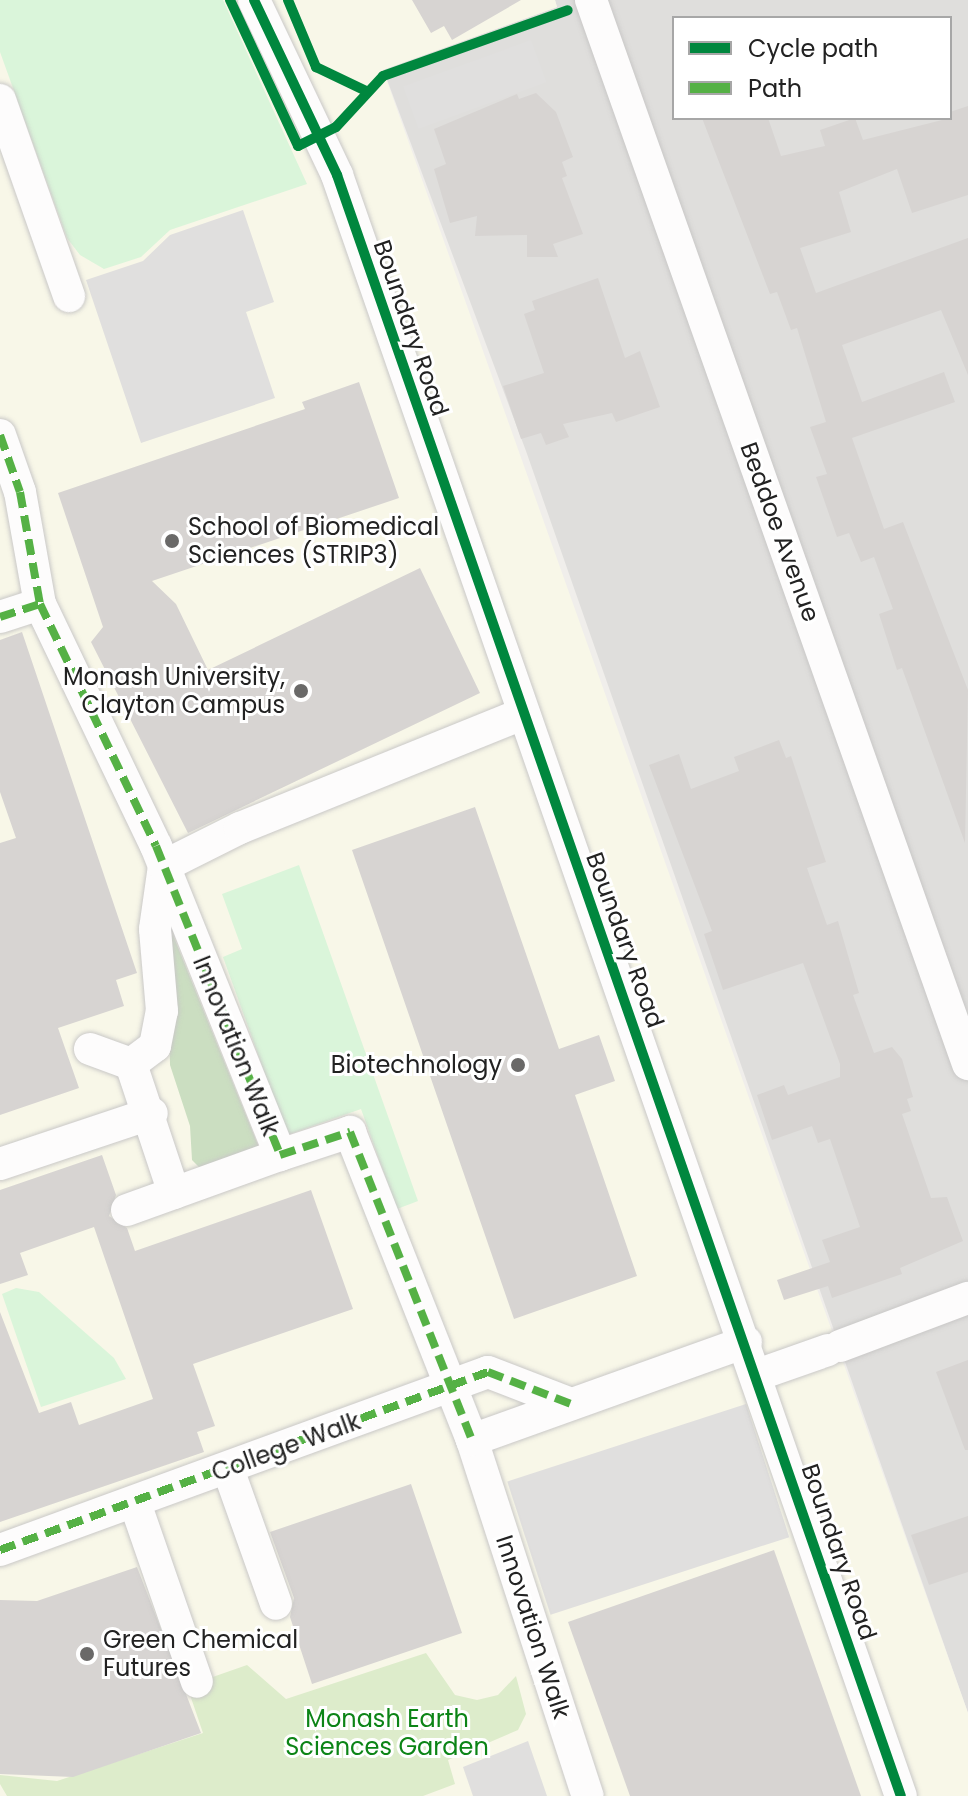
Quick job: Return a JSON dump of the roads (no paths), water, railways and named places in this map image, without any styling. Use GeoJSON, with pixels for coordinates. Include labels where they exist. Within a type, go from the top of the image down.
{"type":"FeatureCollection","features":[{"type":"Feature","properties":{"kind":"street","name":"Boundary Road"},"geometry":{"type":"LineString","coordinates":[[254,0],[299,103],[337,175],[746,1342],[901,1796]]}},
{"type":"Feature","properties":{"kind":"street","name":"Beddoe Avenue"},"geometry":{"type":"LineString","coordinates":[[591,0],[968,1064]]}},
{"type":"Feature","properties":{"kind":"street"},"geometry":{"type":"LineString","coordinates":[[0,100],[69,296]]}},
{"type":"Feature","properties":{"kind":"street","name":"Innovation Walk"},"geometry":{"type":"LineString","coordinates":[[0,435],[20,492],[40,604],[164,866],[280,1155],[350,1132],[472,1440],[588,1796]]}},
{"type":"Feature","properties":{"kind":"street"},"geometry":{"type":"LineString","coordinates":[[0,617],[40,604]]}},
{"type":"Feature","properties":{"kind":"street"},"geometry":{"type":"LineString","coordinates":[[131,1064],[155,1046],[162,1011],[155,929],[164,866],[240,828],[524,713]]}},
{"type":"Feature","properties":{"kind":"street"},"geometry":{"type":"LineString","coordinates":[[90,1049],[131,1064],[152,1113],[174,1193]]}},
{"type":"Feature","properties":{"kind":"street"},"geometry":{"type":"LineString","coordinates":[[0,1164],[152,1113]]}},
{"type":"Feature","properties":{"kind":"street"},"geometry":{"type":"LineString","coordinates":[[127,1210],[280,1155]]}},
{"type":"Feature","properties":{"kind":"street"},"geometry":{"type":"LineString","coordinates":[[757,1375],[968,1298]]}},
{"type":"Feature","properties":{"kind":"street"},"geometry":{"type":"LineString","coordinates":[[472,1440],[746,1342]]}},
{"type":"Feature","properties":{"kind":"street","name":"College Walk"},"geometry":{"type":"LineString","coordinates":[[0,1550],[488,1372],[571,1404]]}},
{"type":"Feature","properties":{"kind":"street"},"geometry":{"type":"LineString","coordinates":[[228,1469],[276,1604]]}},
{"type":"Feature","properties":{"kind":"street"},"geometry":{"type":"LineString","coordinates":[[135,1503],[197,1682]]}},
{"type":"Feature","properties":{"kind":"place","name":"School of Biomedical Sciences (STRIP3)"},"geometry":{"type":"Point","coordinates":[172,541]}},
{"type":"Feature","properties":{"kind":"place","name":"Monash University, Clayton Campus"},"geometry":{"type":"Point","coordinates":[301,691]}},
{"type":"Feature","properties":{"kind":"place","name":"Biotechnology"},"geometry":{"type":"Point","coordinates":[518,1065]}},
{"type":"Feature","properties":{"kind":"place","name":"Green Chemical Futures"},"geometry":{"type":"Point","coordinates":[87,1654]}},
{"type":"Feature","properties":{"kind":"park label","name":"Monash Earth Sciences Garden"},"geometry":{"type":"Point","coordinates":[387,1733]}}]}
